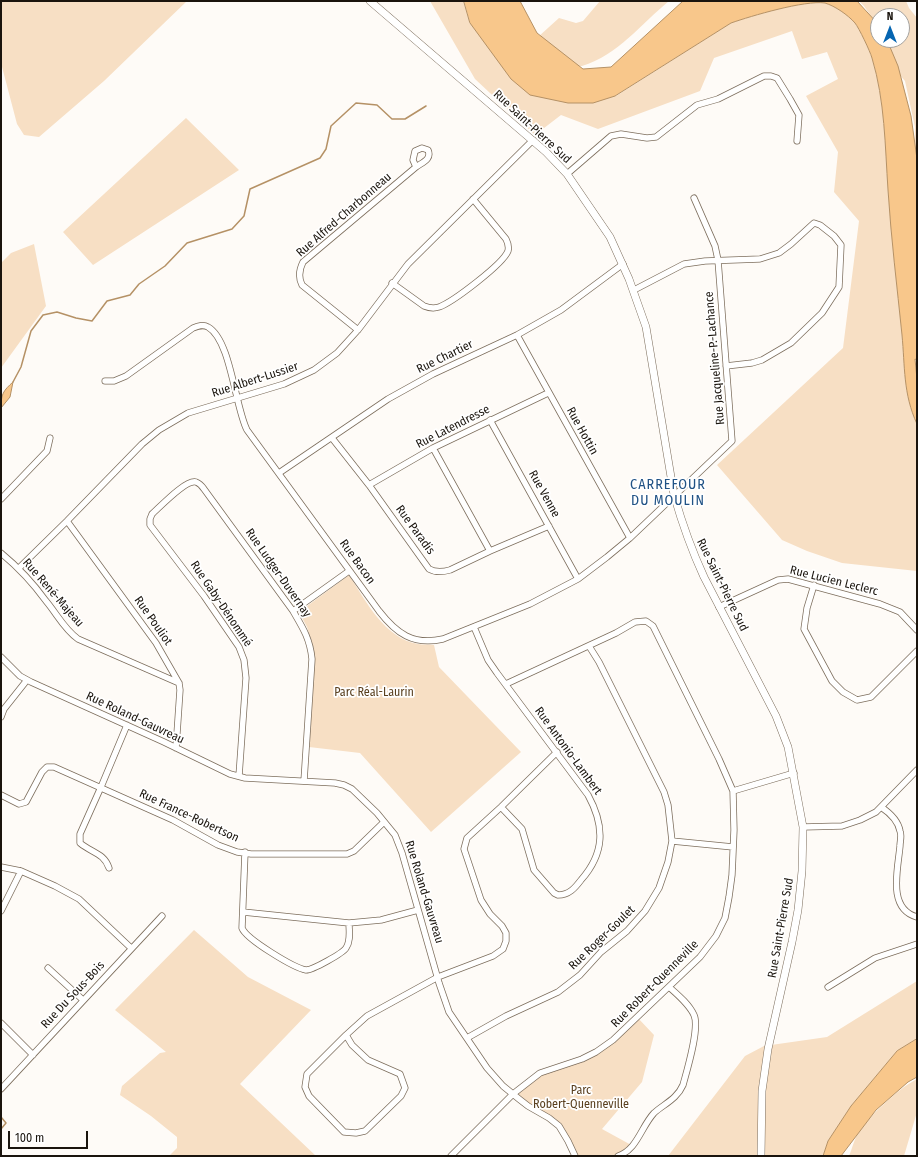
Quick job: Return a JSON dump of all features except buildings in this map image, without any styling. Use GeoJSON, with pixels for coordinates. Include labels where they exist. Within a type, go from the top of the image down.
{"type":"FeatureCollection","features":[{"type":"Feature","properties":{"kind":"street","name":"Rue Saint-Pierre Sud"},"geometry":{"type":"LineString","coordinates":[[370,1],[533,140],[567,174],[610,237],[634,290],[646,327],[674,495],[693,554],[776,716],[788,748],[794,773],[803,827],[802,871],[798,910],[768,1049],[762,1091],[761,1156]]}},
{"type":"Feature","properties":{"kind":"street"},"geometry":{"type":"LineString","coordinates":[[567,174],[610,136],[621,134],[647,138],[656,137],[697,105],[718,99],[764,76],[777,78],[799,115],[797,141]]}},
{"type":"Feature","properties":{"kind":"street","name":"Rue Albert-Lussier"},"geometry":{"type":"LineString","coordinates":[[19,568],[139,447],[175,419],[188,413],[284,384],[313,371],[337,353],[358,330],[392,283],[408,264],[533,140]]}},
{"type":"Feature","properties":{"kind":"street","name":"Rue Alfred-Charbonneau"},"geometry":{"type":"LineString","coordinates":[[358,330],[302,285],[300,280],[300,267],[303,262],[416,167]]}},
{"type":"Feature","properties":{"kind":"street","name":"Rue Jacqueline-P.-Lachance"},"geometry":{"type":"LineString","coordinates":[[674,495],[732,441],[718,260],[715,246],[694,198]]}},
{"type":"Feature","properties":{"kind":"street"},"geometry":{"type":"LineString","coordinates":[[392,283],[424,306],[429,308],[439,307],[453,299],[502,260],[508,251],[506,239],[473,199]]}},
{"type":"Feature","properties":{"kind":"street"},"geometry":{"type":"LineString","coordinates":[[634,290],[684,264],[718,260],[760,259],[778,253],[791,244],[814,223],[820,225],[834,236],[841,245],[839,287],[822,314],[791,343],[773,355],[752,363],[726,366]]}},
{"type":"Feature","properties":{"kind":"street","name":"Rue Chartier"},"geometry":{"type":"LineString","coordinates":[[279,473],[388,399],[433,374],[517,335],[561,310],[623,264]]}},
{"type":"Feature","properties":{"kind":"street","name":"Rue Bacon"},"geometry":{"type":"LineString","coordinates":[[105,381],[114,381],[126,376],[193,328],[200,325],[208,327],[220,341],[228,361],[243,420],[247,430],[383,616],[400,634],[421,641],[443,639],[530,604],[578,579],[630,538],[674,495]]}},
{"type":"Feature","properties":{"kind":"street","name":"Rue Hottin"},"geometry":{"type":"LineString","coordinates":[[517,335],[630,538]]}},
{"type":"Feature","properties":{"kind":"street","name":"Rue Latendresse"},"geometry":{"type":"LineString","coordinates":[[369,485],[433,448],[548,393]]}},
{"type":"Feature","properties":{"kind":"street","name":"Rue Venne"},"geometry":{"type":"LineString","coordinates":[[490,420],[578,579]]}},
{"type":"Feature","properties":{"kind":"street"},"geometry":{"type":"LineString","coordinates":[[1,499],[47,450],[50,438]]}},
{"type":"Feature","properties":{"kind":"street","name":"Rue Paradis"},"geometry":{"type":"LineString","coordinates":[[332,438],[369,485],[429,569],[439,572],[450,570],[549,526]]}},
{"type":"Feature","properties":{"kind":"street"},"geometry":{"type":"LineString","coordinates":[[433,448],[490,551]]}},
{"type":"Feature","properties":{"kind":"street","name":"Rue Gaby-Dénommé"},"geometry":{"type":"LineString","coordinates":[[200,484],[192,482],[180,489],[152,514],[150,524],[204,596],[239,647],[244,660],[246,678],[239,776]]}},
{"type":"Feature","properties":{"kind":"street","name":"Rue Ludger-Duvernay"},"geometry":{"type":"LineString","coordinates":[[200,484],[293,611],[306,632],[312,660],[304,782]]}},
{"type":"Feature","properties":{"kind":"street","name":"Rue Pouliot"},"geometry":{"type":"LineString","coordinates":[[67,521],[156,643],[179,683],[180,690],[176,748]]}},
{"type":"Feature","properties":{"kind":"street","name":"Rue René-Majeau"},"geometry":{"type":"LineString","coordinates":[[1,553],[19,568],[46,600],[70,633],[78,639],[179,683]]}},
{"type":"Feature","properties":{"kind":"street"},"geometry":{"type":"LineString","coordinates":[[293,611],[349,570]]}},
{"type":"Feature","properties":{"kind":"street","name":"Rue Lucien Leclerc"},"geometry":{"type":"LineString","coordinates":[[719,607],[778,580],[788,579],[880,604],[900,612],[917,630]]}},
{"type":"Feature","properties":{"kind":"street"},"geometry":{"type":"LineString","coordinates":[[814,585],[807,608],[804,629],[832,681],[843,692],[857,700],[871,697],[917,652]]}},
{"type":"Feature","properties":{"kind":"street","name":"Rue Robert-Quenneville"},"geometry":{"type":"LineString","coordinates":[[451,1156],[513,1094],[540,1073],[582,1059],[596,1052],[613,1040],[700,957],[716,936],[724,918],[729,897],[733,847],[733,791],[653,626],[646,621],[635,622],[589,646]]}},
{"type":"Feature","properties":{"kind":"street","name":"Rue Antonio-Lambert"},"geometry":{"type":"LineString","coordinates":[[474,626],[488,660],[557,752],[595,807],[601,833],[600,848],[595,861],[588,872],[567,893],[558,895],[554,893],[534,870],[522,829],[501,807]]}},
{"type":"Feature","properties":{"kind":"street"},"geometry":{"type":"LineString","coordinates":[[506,684],[589,646]]}},
{"type":"Feature","properties":{"kind":"street","name":"Rue Roger-Goulet"},"geometry":{"type":"LineString","coordinates":[[467,1038],[506,1016],[558,992],[580,975],[601,952],[627,931],[645,912],[659,888],[668,862],[672,841],[668,805],[660,782],[599,662],[589,646]]}},
{"type":"Feature","properties":{"kind":"street","name":"Rue Roland-Gauvreau"},"geometry":{"type":"LineString","coordinates":[[1,657],[20,676],[27,680],[230,774],[245,778],[335,783],[352,789],[377,813],[395,835],[402,853],[449,1012],[487,1068],[503,1086],[528,1106],[549,1118],[559,1126],[575,1156]]}},
{"type":"Feature","properties":{"kind":"street"},"geometry":{"type":"LineString","coordinates":[[1,717],[4,709],[27,680]]}},
{"type":"Feature","properties":{"kind":"street"},"geometry":{"type":"LineString","coordinates":[[109,868],[107,861],[102,856],[87,849],[80,843],[80,834],[126,725]]}},
{"type":"Feature","properties":{"kind":"street"},"geometry":{"type":"LineString","coordinates":[[346,1035],[352,1045],[368,1060],[400,1074],[404,1088],[401,1096],[365,1131],[356,1133],[344,1132],[309,1096],[305,1087],[307,1074],[346,1035],[367,1016],[438,977],[499,953],[503,949],[506,941],[506,934],[502,926],[490,914],[481,900],[464,849],[467,838],[557,752]]}},
{"type":"Feature","properties":{"kind":"street","name":"Rue France-Robertson"},"geometry":{"type":"LineString","coordinates":[[1,795],[18,804],[26,802],[42,772],[47,767],[54,766],[173,820],[218,845],[237,852],[251,854],[347,854],[354,851],[384,822]]}},
{"type":"Feature","properties":{"kind":"street"},"geometry":{"type":"LineString","coordinates":[[803,827],[842,826],[876,812],[917,770]]}},
{"type":"Feature","properties":{"kind":"street"},"geometry":{"type":"LineString","coordinates":[[733,791],[794,773]]}},
{"type":"Feature","properties":{"kind":"street"},"geometry":{"type":"LineString","coordinates":[[881,807],[894,818],[901,832],[896,894],[900,906],[917,918]]}},
{"type":"Feature","properties":{"kind":"street"},"geometry":{"type":"LineString","coordinates":[[672,841],[733,847]]}},
{"type":"Feature","properties":{"kind":"street"},"geometry":{"type":"LineString","coordinates":[[245,852],[242,928],[247,935],[278,957],[307,970],[316,967],[345,949],[349,939],[349,923]]}},
{"type":"Feature","properties":{"kind":"street"},"geometry":{"type":"LineString","coordinates":[[1,867],[21,871],[55,886],[79,899],[131,948]]}},
{"type":"Feature","properties":{"kind":"street"},"geometry":{"type":"LineString","coordinates":[[1,911],[21,871]]}},
{"type":"Feature","properties":{"kind":"street"},"geometry":{"type":"LineString","coordinates":[[243,912],[349,923],[382,920],[418,910]]}},
{"type":"Feature","properties":{"kind":"street","name":"Rue Du Sous-Bois"},"geometry":{"type":"LineString","coordinates":[[1,1089],[162,916]]}},
{"type":"Feature","properties":{"kind":"street"},"geometry":{"type":"LineString","coordinates":[[828,987],[875,958],[917,944]]}},
{"type":"Feature","properties":{"kind":"street"},"geometry":{"type":"LineString","coordinates":[[48,968],[83,1000]]}},
{"type":"Feature","properties":{"kind":"street"},"geometry":{"type":"LineString","coordinates":[[618,1156],[625,1154],[633,1146],[648,1120],[659,1109],[679,1094],[683,1085],[696,1030],[696,1019],[692,1010],[669,987]]}},
{"type":"Feature","properties":{"kind":"street"},"geometry":{"type":"LineString","coordinates":[[1,1023],[33,1055]]}},
{"type":"Feature","properties":{"kind":"green space"},"geometry":{"type":"Polygon","coordinates":[[[1,1],[187,1],[104,81],[39,137],[24,135],[17,124],[1,63],[1,1]]]}},
{"type":"Feature","properties":{"kind":"green space"},"geometry":{"type":"Polygon","coordinates":[[[430,1],[464,1],[470,23],[616,96],[731,23],[740,20],[792,6],[825,3],[833,6],[845,14],[855,23],[872,58],[880,91],[882,107],[905,380],[912,413],[917,424],[917,571],[842,563],[807,551],[782,540],[717,465],[843,348],[859,221],[834,192],[838,152],[806,96],[838,79],[827,52],[802,59],[792,31],[714,58],[700,91],[598,129],[561,115],[535,135],[475,79],[430,1]]]}},
{"type":"Feature","properties":{"kind":"green space"},"geometry":{"type":"Polygon","coordinates":[[[600,1],[669,1],[618,47],[595,61],[582,66],[567,67],[538,37],[559,18],[576,23],[583,21],[600,1]]]}},
{"type":"Feature","properties":{"kind":"green space"},"geometry":{"type":"Polygon","coordinates":[[[859,1],[906,1],[909,8],[870,8],[870,15],[859,1]]]}},
{"type":"Feature","properties":{"kind":"green space"},"geometry":{"type":"Polygon","coordinates":[[[910,9],[917,18],[917,162],[915,154],[915,127],[905,81],[898,73],[888,48],[910,48],[910,9]]]}},
{"type":"Feature","properties":{"kind":"green space"},"geometry":{"type":"Polygon","coordinates":[[[186,118],[239,170],[93,265],[63,232],[186,118]]]}},
{"type":"Feature","properties":{"kind":"green space"},"geometry":{"type":"Polygon","coordinates":[[[34,244],[46,306],[1,368],[1,263],[11,253],[34,244]]]}},
{"type":"Feature","properties":{"kind":"green space","name":"Parc Réal-Laurin"},"geometry":{"type":"Polygon","coordinates":[[[349,575],[369,607],[395,634],[418,644],[434,645],[439,667],[521,752],[431,832],[360,753],[309,747],[314,649],[307,627],[299,612],[349,575]]]}},
{"type":"Feature","properties":{"kind":"green space"},"geometry":{"type":"Polygon","coordinates":[[[194,930],[248,977],[311,1010],[240,1084],[316,1156],[169,1156],[177,1148],[177,1137],[151,1116],[120,1095],[122,1086],[160,1053],[166,1052],[115,1010],[194,930]]]}},
{"type":"Feature","properties":{"kind":"green space"},"geometry":{"type":"Polygon","coordinates":[[[917,981],[917,1039],[897,1051],[851,1106],[828,1141],[823,1156],[668,1156],[745,1056],[764,1046],[827,1037],[917,981]]]}},
{"type":"Feature","properties":{"kind":"green space","name":"Parc Robert-Quenneville"},"geometry":{"type":"Polygon","coordinates":[[[637,1017],[654,1035],[642,1082],[602,1129],[633,1146],[618,1156],[575,1156],[559,1126],[513,1094],[540,1073],[596,1052],[637,1017]]]}},
{"type":"Feature","properties":{"kind":"green space"},"geometry":{"type":"Polygon","coordinates":[[[917,1079],[917,1112],[904,1156],[849,1156],[858,1133],[869,1119],[893,1096],[917,1079]]]}},
{"type":"Feature","properties":{"kind":"shaded area"},"geometry":{"type":"Polygon","coordinates":[[[464,1],[520,1],[537,33],[583,69],[611,67],[683,1],[857,1],[870,15],[870,48],[890,48],[898,66],[911,116],[917,159],[917,360],[915,359],[917,379],[917,424],[909,402],[905,380],[880,91],[871,55],[859,30],[852,20],[845,14],[825,3],[792,6],[751,16],[731,23],[615,96],[593,103],[568,103],[530,95],[511,79],[470,23],[464,1]]]}},
{"type":"Feature","properties":{"kind":"shaded area"},"geometry":{"type":"Polygon","coordinates":[[[13,382],[10,397],[1,408],[3,393],[13,382]]]}},
{"type":"Feature","properties":{"kind":"shaded area"},"geometry":{"type":"Polygon","coordinates":[[[917,1039],[917,1077],[908,1082],[876,1110],[841,1156],[823,1156],[828,1141],[851,1106],[897,1051],[917,1039]]]}},
{"type":"Feature","properties":{"kind":"waterway"},"geometry":{"type":"LineString","coordinates":[[13,382],[21,367],[31,331],[43,315],[57,312],[92,321],[107,301],[130,295],[139,284],[165,266],[187,243],[232,229],[244,216],[250,189],[320,158],[326,149],[331,126],[356,103],[377,105],[392,119],[405,119],[426,106]]}},
{"type":"Feature","properties":{"kind":"waterway"},"geometry":{"type":"LineString","coordinates":[[1,1117],[6,1123],[1,1129]]}},
{"type":"Feature","properties":{"kind":"district","name":"CARREFOUR DU MOULIN"},"geometry":{"type":"Point","coordinates":[668,494]}}]}
